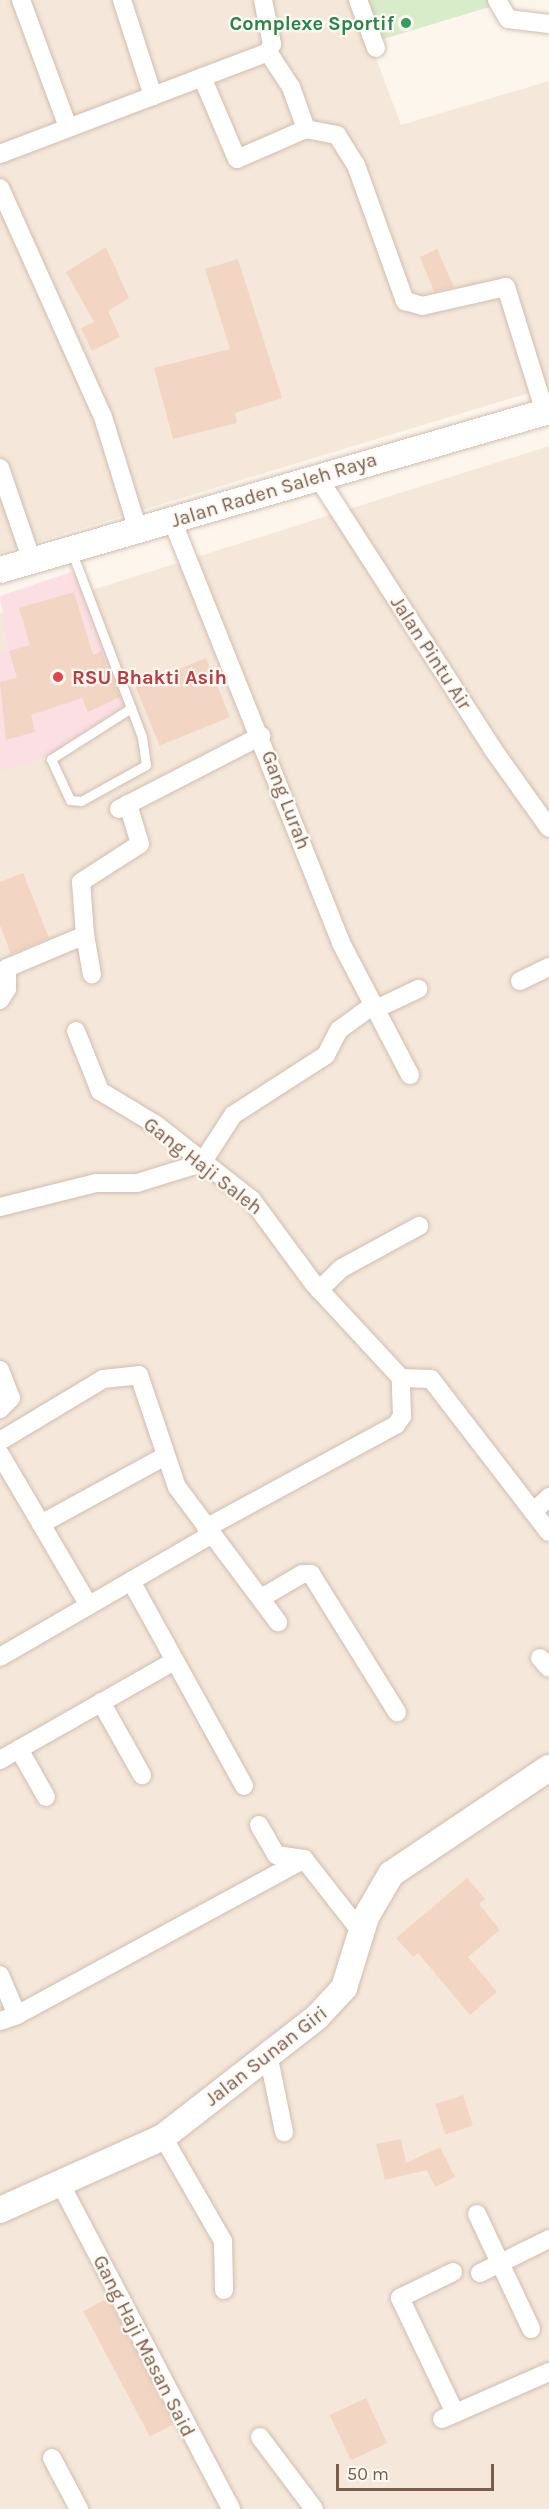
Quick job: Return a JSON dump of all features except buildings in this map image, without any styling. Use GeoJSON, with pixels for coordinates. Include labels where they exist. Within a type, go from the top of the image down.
{"type":"FeatureCollection","features":[{"type":"Feature","properties":{"kind":"street"},"geometry":{"type":"LineString","coordinates":[[21,0],[68,128]]}},
{"type":"Feature","properties":{"kind":"street"},"geometry":{"type":"LineString","coordinates":[[123,0],[153,96]]}},
{"type":"Feature","properties":{"kind":"street"},"geometry":{"type":"LineString","coordinates":[[0,154],[268,52],[272,44],[263,0]]}},
{"type":"Feature","properties":{"kind":"street"},"geometry":{"type":"LineString","coordinates":[[358,0],[376,48]]}},
{"type":"Feature","properties":{"kind":"street"},"geometry":{"type":"LineString","coordinates":[[497,0],[508,19],[549,24]]}},
{"type":"Feature","properties":{"kind":"street"},"geometry":{"type":"LineString","coordinates":[[268,52],[291,87],[306,129]]}},
{"type":"Feature","properties":{"kind":"street"},"geometry":{"type":"LineString","coordinates":[[202,77],[237,159],[306,129],[337,135],[356,165],[405,301],[422,306],[503,285],[547,412]]}},
{"type":"Feature","properties":{"kind":"street"},"geometry":{"type":"LineString","coordinates":[[0,189],[103,417],[138,530]]}},
{"type":"Feature","properties":{"kind":"street","name":"Jalan Raden Saleh Raya"},"geometry":{"type":"LineString","coordinates":[[0,570],[317,476],[547,412]]}},
{"type":"Feature","properties":{"kind":"street"},"geometry":{"type":"LineString","coordinates":[[0,468],[32,561]]}},
{"type":"Feature","properties":{"kind":"street","name":"Jalan Pintu Air"},"geometry":{"type":"LineString","coordinates":[[317,476],[492,748],[549,828]]}},
{"type":"Feature","properties":{"kind":"street","name":"Gang Lurah"},"geometry":{"type":"LineString","coordinates":[[172,520],[261,736],[341,943],[410,1075]]}},
{"type":"Feature","properties":{"kind":"street"},"geometry":{"type":"LineString","coordinates":[[92,974],[85,935],[81,882],[140,844],[123,807],[261,736]]}},
{"type":"Feature","properties":{"kind":"street"},"geometry":{"type":"LineString","coordinates":[[0,1000],[7,989],[7,968],[85,935]]}},
{"type":"Feature","properties":{"kind":"street"},"geometry":{"type":"LineString","coordinates":[[520,981],[549,967]]}},
{"type":"Feature","properties":{"kind":"street"},"geometry":{"type":"LineString","coordinates":[[0,1207],[96,1183],[137,1183],[202,1163],[233,1115],[326,1055],[339,1030],[375,1007],[418,989]]}},
{"type":"Feature","properties":{"kind":"street","name":"Gang Haji Saleh"},"geometry":{"type":"LineString","coordinates":[[76,1031],[100,1091],[155,1124],[265,1214],[319,1290],[402,1378]]}},
{"type":"Feature","properties":{"kind":"street"},"geometry":{"type":"LineString","coordinates":[[319,1290],[342,1268],[419,1226]]}},
{"type":"Feature","properties":{"kind":"street"},"geometry":{"type":"LineString","coordinates":[[0,1370],[11,1398],[0,1409]]}},
{"type":"Feature","properties":{"kind":"street"},"geometry":{"type":"LineString","coordinates":[[0,1442],[69,1396],[129,1372],[139,1375],[147,1389],[165,1456],[177,1487],[209,1531],[263,1597],[278,1622]]}},
{"type":"Feature","properties":{"kind":"street"},"geometry":{"type":"LineString","coordinates":[[0,1658],[131,1581],[209,1531],[396,1425],[402,1416],[402,1378],[431,1379],[549,1532]]}},
{"type":"Feature","properties":{"kind":"street"},"geometry":{"type":"LineString","coordinates":[[0,1454],[89,1606]]}},
{"type":"Feature","properties":{"kind":"street"},"geometry":{"type":"LineString","coordinates":[[41,1524],[165,1456]]}},
{"type":"Feature","properties":{"kind":"street"},"geometry":{"type":"LineString","coordinates":[[533,1512],[549,1497]]}},
{"type":"Feature","properties":{"kind":"street"},"geometry":{"type":"LineString","coordinates":[[263,1597],[302,1574],[311,1574],[397,1712]]}},
{"type":"Feature","properties":{"kind":"street"},"geometry":{"type":"LineString","coordinates":[[131,1581],[244,1786]]}},
{"type":"Feature","properties":{"kind":"street"},"geometry":{"type":"LineString","coordinates":[[0,1760],[174,1660]]}},
{"type":"Feature","properties":{"kind":"street"},"geometry":{"type":"LineString","coordinates":[[101,1702],[142,1774]]}},
{"type":"Feature","properties":{"kind":"street"},"geometry":{"type":"LineString","coordinates":[[19,1749],[46,1797]]}},
{"type":"Feature","properties":{"kind":"street","name":"Jalan Sunan Giri"},"geometry":{"type":"LineString","coordinates":[[0,2211],[59,2181],[163,2137],[333,2004],[362,1933],[391,1874],[549,1768]]}},
{"type":"Feature","properties":{"kind":"street"},"geometry":{"type":"LineString","coordinates":[[259,1825],[276,1854],[304,1859],[362,1933]]}},
{"type":"Feature","properties":{"kind":"street"},"geometry":{"type":"LineString","coordinates":[[0,1975],[8,2018],[304,1859]]}},
{"type":"Feature","properties":{"kind":"street"},"geometry":{"type":"LineString","coordinates":[[268,2054],[284,2132]]}},
{"type":"Feature","properties":{"kind":"street"},"geometry":{"type":"LineString","coordinates":[[163,2137],[223,2241],[224,2290]]}},
{"type":"Feature","properties":{"kind":"street","name":"Gang Haji Masan Said"},"geometry":{"type":"LineString","coordinates":[[59,2181],[231,2509]]}},
{"type":"Feature","properties":{"kind":"street"},"geometry":{"type":"LineString","coordinates":[[477,2214],[504,2261],[531,2329]]}},
{"type":"Feature","properties":{"kind":"street"},"geometry":{"type":"LineString","coordinates":[[480,2273],[549,2239]]}},
{"type":"Feature","properties":{"kind":"street"},"geometry":{"type":"LineString","coordinates":[[453,2272],[400,2298],[449,2416],[549,2372]]}},
{"type":"Feature","properties":{"kind":"street"},"geometry":{"type":"LineString","coordinates":[[260,2437],[314,2509]]}},
{"type":"Feature","properties":{"kind":"street"},"geometry":{"type":"LineString","coordinates":[[52,2458],[78,2509]]}},
{"type":"Feature","properties":{"kind":"lane"},"geometry":{"type":"LineString","coordinates":[[71,550],[131,708],[146,765],[81,801],[69,800],[51,759],[131,708]]}},
{"type":"Feature","properties":{"kind":"shaded area"},"geometry":{"type":"Polygon","coordinates":[[[0,0],[354,0],[401,125],[549,81],[549,387],[0,553],[0,0]]]}},
{"type":"Feature","properties":{"kind":"shaded area"},"geometry":{"type":"Polygon","coordinates":[[[549,446],[549,2509],[0,2509],[0,613],[73,596],[549,446]]]}},
{"type":"Feature","properties":{"kind":"shaded area","name":"RSU Bhakti Asih"},"geometry":{"type":"Polygon","coordinates":[[[74,571],[126,704],[48,756],[0,771],[0,651],[8,648],[0,596],[74,571]]]}},
{"type":"Feature","properties":{"kind":"green space","name":"Complexe Sportif"},"geometry":{"type":"Polygon","coordinates":[[[364,0],[494,0],[496,5],[380,40],[364,0]]]}},
{"type":"Feature","properties":{"kind":"place","name":"Complexe Sportif"},"geometry":{"type":"Point","coordinates":[406,23]}},
{"type":"Feature","properties":{"kind":"place","name":"RSU Bhakti Asih"},"geometry":{"type":"Point","coordinates":[58,677]}}]}
